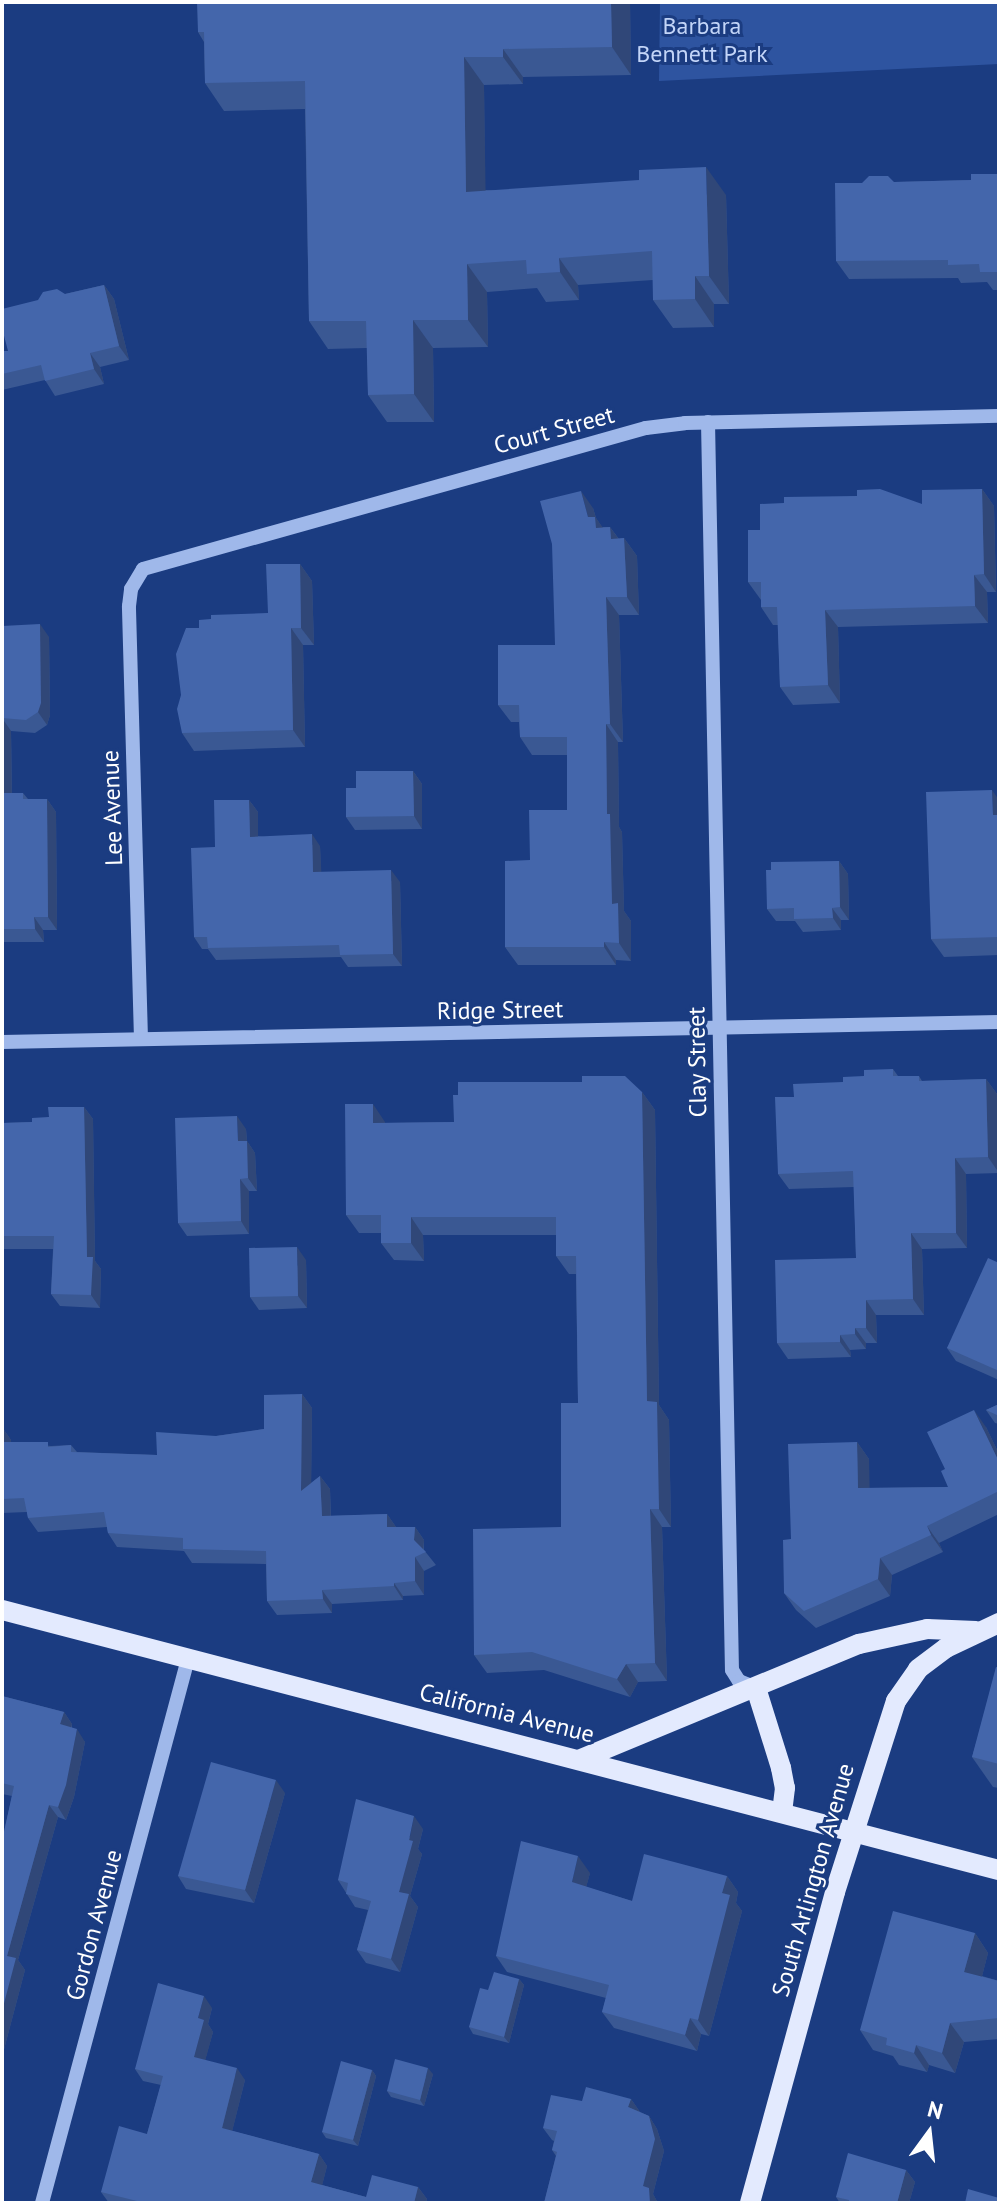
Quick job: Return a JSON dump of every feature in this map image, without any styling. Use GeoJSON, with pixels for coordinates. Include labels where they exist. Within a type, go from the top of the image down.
{"type":"FeatureCollection","features":[{"type":"Feature","properties":{"kind":"main road","name":"California Avenue"},"geometry":{"type":"LineString","coordinates":[[2,1610],[999,1870]]}},
{"type":"Feature","properties":{"kind":"main road"},"geometry":{"type":"LineString","coordinates":[[581,1759],[859,1644],[927,1629],[989,1627]]}},
{"type":"Feature","properties":{"kind":"main road","name":"South Arlington Avenue"},"geometry":{"type":"LineString","coordinates":[[750,2203],[853,1831],[896,1701],[918,1669],[946,1648],[989,1627]]}},
{"type":"Feature","properties":{"kind":"main road"},"geometry":{"type":"LineString","coordinates":[[756,1688],[781,1768],[785,1788],[782,1812]]}},
{"type":"Feature","properties":{"kind":"street","name":"Court Street"},"geometry":{"type":"LineString","coordinates":[[137,577],[156,563],[646,428],[708,422],[999,416]]}},
{"type":"Feature","properties":{"kind":"street","name":"Clay Street"},"geometry":{"type":"LineString","coordinates":[[708,422],[732,1670],[739,1681],[756,1688]]}},
{"type":"Feature","properties":{"kind":"street","name":"Lee Avenue"},"geometry":{"type":"LineString","coordinates":[[137,577],[129,606],[141,1039]]}},
{"type":"Feature","properties":{"kind":"street","name":"Ridge Street"},"geometry":{"type":"LineString","coordinates":[[2,1042],[999,1022]]}},
{"type":"Feature","properties":{"kind":"street","name":"Gordon Avenue"},"geometry":{"type":"LineString","coordinates":[[42,2203],[188,1659]]}},
{"type":"Feature","properties":{"kind":"green space","name":"Barbara Bennett Park"},"geometry":{"type":"Polygon","coordinates":[[[660,2],[999,2],[999,64],[659,81],[660,2]]]}},
{"type":"Feature","properties":{"kind":"building"},"geometry":{"type":"Polygon","coordinates":[[[197,2],[611,2],[612,47],[503,49],[503,57],[464,57],[466,192],[639,180],[639,170],[706,167],[709,276],[695,276],[695,299],[653,300],[652,251],[559,258],[560,272],[527,274],[526,260],[467,264],[468,320],[413,320],[414,394],[368,395],[366,321],[309,321],[305,81],[205,83],[204,32],[198,32],[197,2]]]}},
{"type":"Feature","properties":{"kind":"building"},"geometry":{"type":"Polygon","coordinates":[[[971,174],[999,174],[999,272],[980,272],[979,264],[948,265],[948,260],[836,261],[835,183],[862,183],[869,176],[888,176],[894,182],[971,180],[971,174]]]}},
{"type":"Feature","properties":{"kind":"building"},"geometry":{"type":"Polygon","coordinates":[[[104,285],[119,346],[90,353],[94,369],[45,381],[41,365],[2,374],[2,351],[8,351],[2,328],[2,309],[38,300],[43,292],[57,289],[65,294],[104,285]]]}},
{"type":"Feature","properties":{"kind":"building"},"geometry":{"type":"Polygon","coordinates":[[[880,489],[922,504],[922,490],[982,489],[984,574],[974,575],[975,606],[825,610],[828,685],[780,687],[777,607],[761,607],[761,582],[748,582],[748,530],[760,530],[760,504],[784,503],[784,497],[857,496],[857,490],[880,489]]]}},
{"type":"Feature","properties":{"kind":"building"},"geometry":{"type":"Polygon","coordinates":[[[581,491],[588,517],[595,517],[596,528],[610,527],[611,539],[624,538],[627,597],[606,597],[610,724],[606,724],[607,814],[610,814],[612,904],[618,903],[619,943],[604,942],[604,947],[505,947],[505,861],[530,860],[529,810],[567,810],[567,737],[520,737],[519,705],[498,705],[498,645],[555,645],[552,544],[540,501],[581,491]]]}},
{"type":"Feature","properties":{"kind":"building"},"geometry":{"type":"Polygon","coordinates":[[[266,564],[300,564],[301,628],[291,628],[293,730],[182,733],[177,709],[181,695],[176,654],[186,628],[199,628],[199,620],[211,619],[211,615],[268,613],[266,564]]]}},
{"type":"Feature","properties":{"kind":"building"},"geometry":{"type":"Polygon","coordinates":[[[40,624],[41,703],[38,712],[26,720],[2,718],[2,626],[40,624]]]}},
{"type":"Feature","properties":{"kind":"building"},"geometry":{"type":"Polygon","coordinates":[[[2,724],[4,793],[23,793],[23,799],[47,799],[48,917],[34,917],[35,929],[2,929],[2,724]]]}},
{"type":"Feature","properties":{"kind":"building"},"geometry":{"type":"Polygon","coordinates":[[[356,771],[413,771],[414,816],[346,817],[346,788],[356,788],[356,771]]]}},
{"type":"Feature","properties":{"kind":"building"},"geometry":{"type":"Polygon","coordinates":[[[992,790],[993,815],[999,815],[999,937],[931,939],[926,792],[992,790]]]}},
{"type":"Feature","properties":{"kind":"building"},"geometry":{"type":"Polygon","coordinates":[[[214,800],[249,800],[250,837],[312,834],[313,872],[391,870],[393,954],[340,955],[339,945],[208,948],[207,937],[194,937],[191,848],[215,847],[214,800]]]}},
{"type":"Feature","properties":{"kind":"building"},"geometry":{"type":"Polygon","coordinates":[[[839,861],[840,907],[832,908],[833,918],[794,919],[794,908],[767,909],[766,870],[771,870],[771,862],[839,861]]]}},
{"type":"Feature","properties":{"kind":"building"},"geometry":{"type":"Polygon","coordinates":[[[893,1069],[893,1076],[919,1076],[919,1081],[986,1079],[988,1157],[955,1158],[956,1233],[911,1233],[913,1299],[866,1300],[866,1328],[855,1328],[855,1334],[840,1335],[840,1342],[777,1343],[775,1260],[856,1258],[853,1171],[778,1174],[775,1097],[794,1097],[793,1084],[843,1082],[843,1077],[864,1076],[864,1070],[893,1069]]]}},
{"type":"Feature","properties":{"kind":"building"},"geometry":{"type":"Polygon","coordinates":[[[582,1076],[625,1076],[642,1092],[647,1401],[657,1402],[659,1509],[650,1509],[655,1663],[626,1664],[617,1679],[532,1652],[474,1655],[473,1529],[561,1527],[561,1403],[578,1403],[576,1256],[556,1256],[556,1217],[411,1217],[411,1243],[381,1243],[381,1215],[346,1215],[345,1104],[373,1104],[373,1123],[454,1122],[453,1095],[458,1095],[458,1082],[582,1082],[582,1076]]]}},
{"type":"Feature","properties":{"kind":"building"},"geometry":{"type":"Polygon","coordinates":[[[48,1107],[84,1107],[87,1257],[93,1257],[91,1295],[51,1294],[54,1236],[2,1236],[2,1123],[32,1122],[32,1118],[49,1117],[48,1107]]]}},
{"type":"Feature","properties":{"kind":"building"},"geometry":{"type":"Polygon","coordinates":[[[237,1116],[238,1141],[247,1141],[248,1178],[240,1179],[241,1221],[178,1223],[175,1118],[237,1116]]]}},
{"type":"Feature","properties":{"kind":"building"},"geometry":{"type":"Polygon","coordinates":[[[297,1247],[298,1296],[250,1297],[249,1248],[297,1247]]]}},
{"type":"Feature","properties":{"kind":"building"},"geometry":{"type":"Polygon","coordinates":[[[988,1258],[999,1263],[999,1371],[947,1348],[988,1258]]]}},
{"type":"Feature","properties":{"kind":"building"},"geometry":{"type":"Polygon","coordinates":[[[302,1394],[301,1491],[320,1476],[322,1516],[387,1514],[387,1527],[415,1527],[414,1540],[426,1552],[415,1557],[415,1581],[394,1583],[394,1586],[322,1590],[323,1599],[267,1601],[266,1551],[183,1549],[183,1538],[108,1533],[104,1512],[28,1518],[24,1498],[2,1499],[2,1442],[48,1442],[48,1447],[71,1445],[71,1452],[157,1455],[156,1432],[216,1436],[264,1429],[264,1395],[302,1394]]]}},
{"type":"Feature","properties":{"kind":"building"},"geometry":{"type":"Polygon","coordinates":[[[999,1404],[999,1416],[986,1410],[999,1404]]]}},
{"type":"Feature","properties":{"kind":"building"},"geometry":{"type":"Polygon","coordinates":[[[974,1410],[999,1462],[999,1491],[927,1526],[931,1535],[880,1558],[878,1579],[804,1611],[784,1593],[783,1540],[791,1539],[788,1444],[857,1442],[858,1488],[948,1487],[941,1471],[945,1469],[927,1432],[974,1410]]]}},
{"type":"Feature","properties":{"kind":"building"},"geometry":{"type":"Polygon","coordinates":[[[996,1667],[999,1668],[999,1764],[972,1757],[996,1667]]]}},
{"type":"Feature","properties":{"kind":"building"},"geometry":{"type":"Polygon","coordinates":[[[2,1696],[64,1712],[60,1724],[77,1729],[66,1785],[58,1807],[49,1805],[7,1956],[16,1958],[2,2011],[2,1841],[14,1786],[2,1783],[2,1696]]]}},
{"type":"Feature","properties":{"kind":"building"},"geometry":{"type":"Polygon","coordinates":[[[211,1762],[276,1780],[245,1890],[178,1876],[211,1762]]]}},
{"type":"Feature","properties":{"kind":"building"},"geometry":{"type":"Polygon","coordinates":[[[356,1799],[414,1816],[409,1840],[413,1841],[399,1892],[409,1894],[391,1959],[357,1950],[371,1901],[346,1894],[348,1883],[338,1880],[356,1799]]]}},
{"type":"Feature","properties":{"kind":"building"},"geometry":{"type":"Polygon","coordinates":[[[521,1841],[578,1856],[572,1882],[632,1901],[644,1854],[727,1876],[722,1893],[730,1895],[698,2020],[690,2018],[685,2035],[602,2012],[609,1985],[496,1956],[521,1841]]]}},
{"type":"Feature","properties":{"kind":"building"},"geometry":{"type":"Polygon","coordinates":[[[893,1911],[975,1933],[964,1972],[999,1981],[999,2018],[950,2023],[942,2053],[916,2045],[914,2053],[886,2045],[887,2038],[860,2030],[893,1911]]]}},
{"type":"Feature","properties":{"kind":"building"},"geometry":{"type":"Polygon","coordinates":[[[494,1972],[519,1979],[504,2037],[469,2027],[480,1988],[488,1990],[494,1972]]]}},
{"type":"Feature","properties":{"kind":"building"},"geometry":{"type":"Polygon","coordinates":[[[158,1983],[204,1996],[198,2018],[204,2020],[194,2057],[237,2068],[222,2128],[319,2154],[311,2182],[366,2197],[372,2175],[418,2187],[414,2203],[145,2203],[101,2192],[119,2126],[147,2134],[163,2076],[135,2069],[158,1983]]]}},
{"type":"Feature","properties":{"kind":"building"},"geometry":{"type":"Polygon","coordinates":[[[395,2059],[428,2068],[420,2100],[387,2091],[395,2059]]]}},
{"type":"Feature","properties":{"kind":"building"},"geometry":{"type":"Polygon","coordinates":[[[341,2061],[372,2070],[353,2140],[322,2132],[341,2061]]]}},
{"type":"Feature","properties":{"kind":"building"},"geometry":{"type":"Polygon","coordinates":[[[586,2087],[631,2099],[628,2107],[649,2116],[655,2139],[643,2186],[649,2188],[650,2203],[544,2203],[557,2152],[552,2150],[557,2131],[543,2128],[551,2095],[582,2101],[586,2087]]]}},
{"type":"Feature","properties":{"kind":"building"},"geometry":{"type":"Polygon","coordinates":[[[848,2153],[906,2170],[897,2203],[849,2203],[849,2200],[836,2197],[848,2153]]]}},
{"type":"Feature","properties":{"kind":"building"},"geometry":{"type":"Polygon","coordinates":[[[968,2189],[999,2198],[999,2203],[965,2203],[968,2189]]]}}]}
